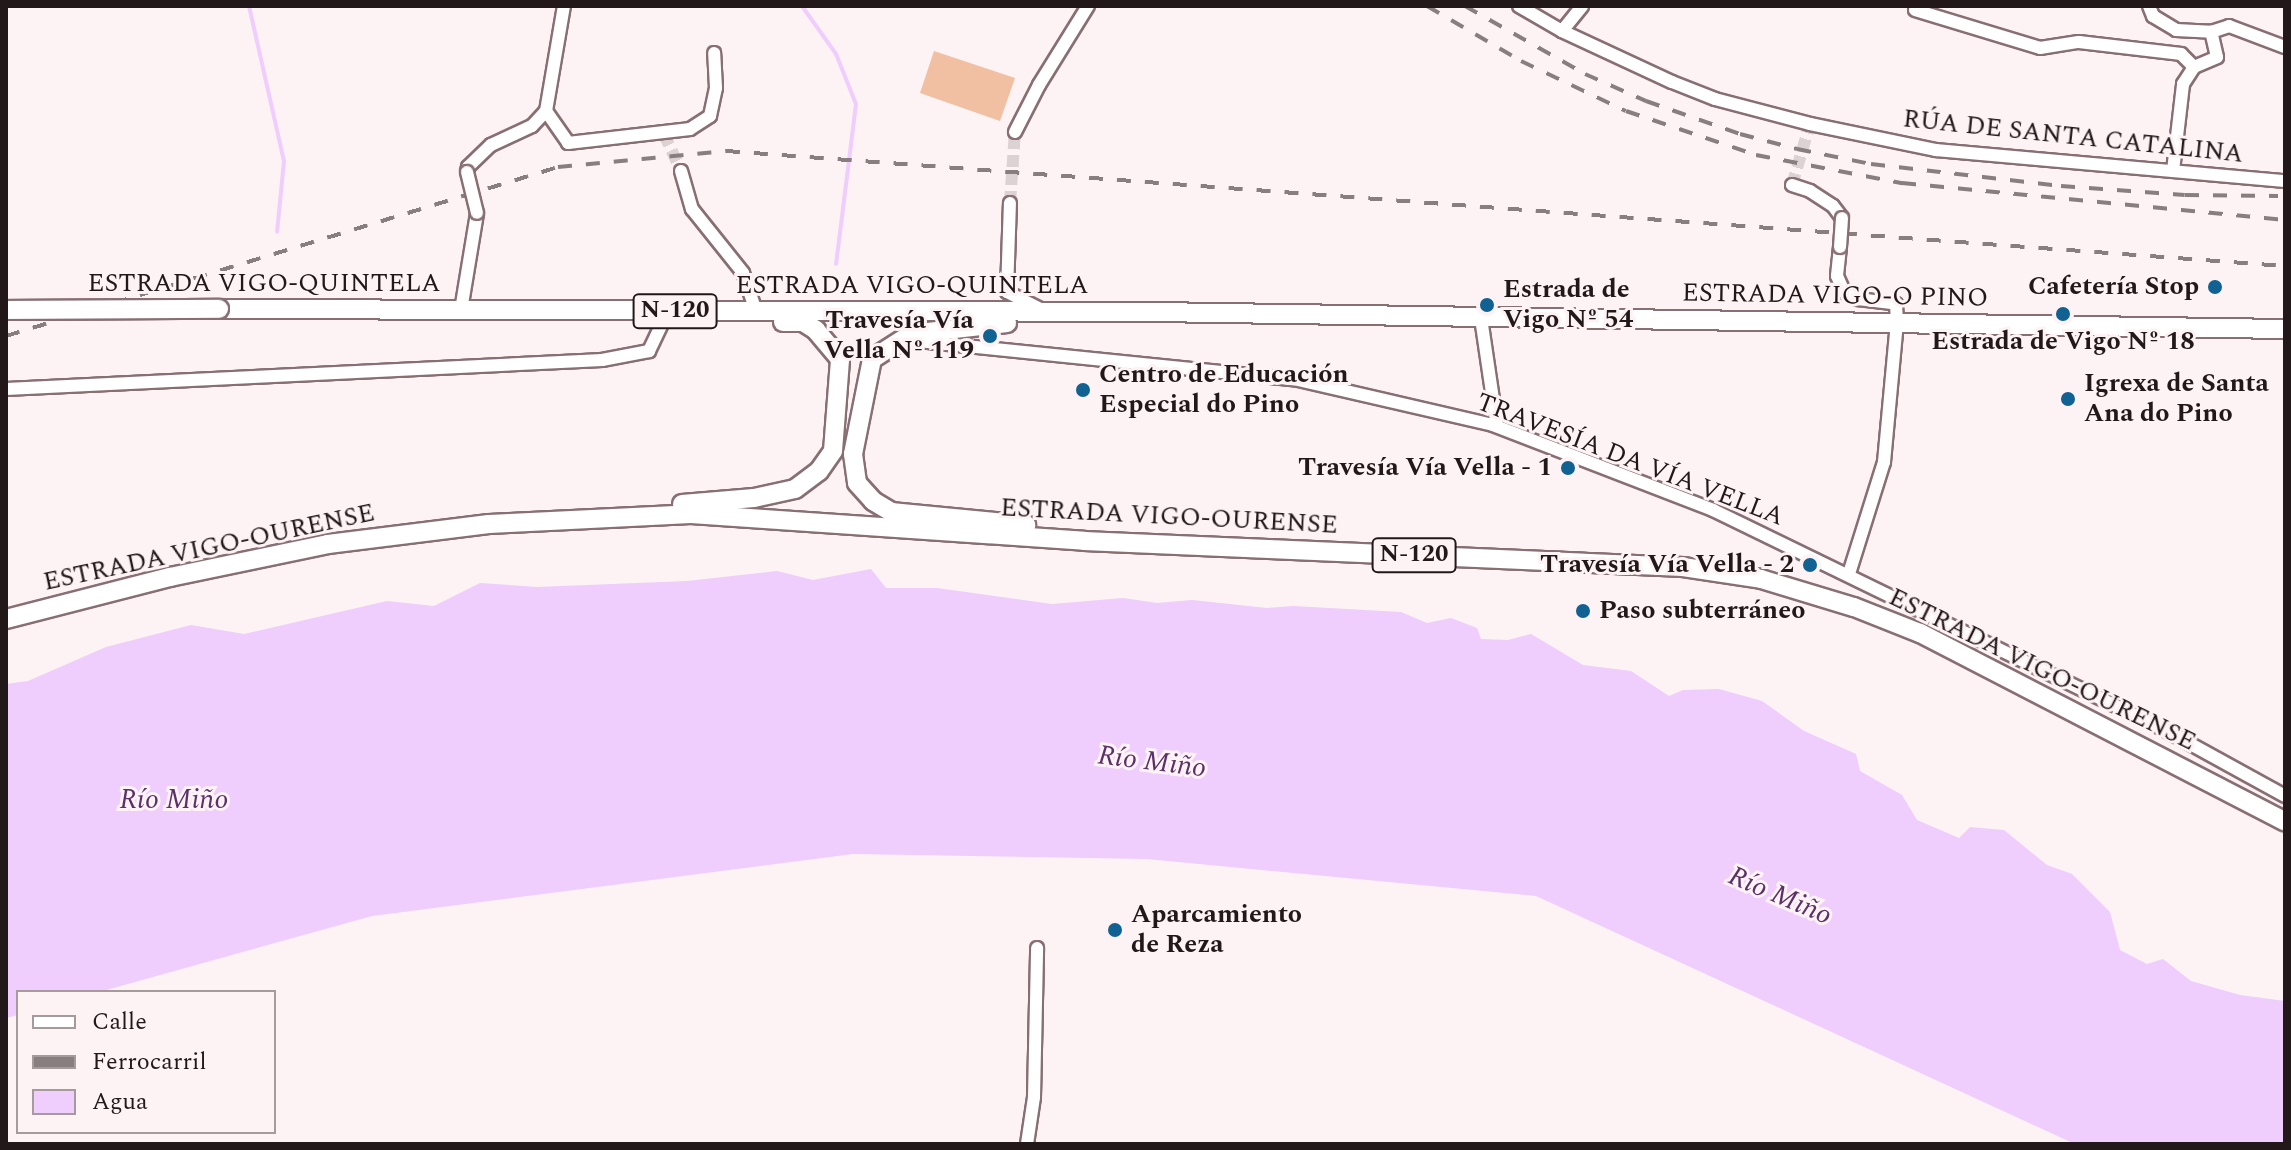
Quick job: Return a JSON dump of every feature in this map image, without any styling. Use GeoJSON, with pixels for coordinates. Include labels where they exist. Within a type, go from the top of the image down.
{"type":"FeatureCollection","features":[{"type":"Feature","properties":{"kind":"highway","name":"ESTRADA VIGO-QUINTELA"},"geometry":{"type":"LineString","coordinates":[[6,310],[1153,312],[1481,318]]}},
{"type":"Feature","properties":{"kind":"highway"},"geometry":{"type":"LineString","coordinates":[[489,524],[588,510],[754,498],[795,489],[819,471],[833,451],[837,431],[842,373],[840,359],[831,345],[803,322],[695,320],[668,311]]}},
{"type":"Feature","properties":{"kind":"highway"},"geometry":{"type":"LineString","coordinates":[[1153,312],[911,334],[872,359],[853,454],[857,483],[873,501],[891,512],[1271,549]]}},
{"type":"Feature","properties":{"kind":"highway","name":"ESTRADA VIGO-O PINO"},"geometry":{"type":"LineString","coordinates":[[1481,318],[2285,329]]}},
{"type":"Feature","properties":{"kind":"highway","name":"ESTRADA VIGO-OURENSE"},"geometry":{"type":"LineString","coordinates":[[6,619],[170,577],[328,544],[489,524],[691,514],[1084,541],[1683,567],[1761,579],[1854,607],[1920,633],[2285,821]]}},
{"type":"Feature","properties":{"kind":"street"},"geometry":{"type":"LineString","coordinates":[[461,310],[477,213],[468,167],[491,145],[532,126],[546,111],[564,6]]}},
{"type":"Feature","properties":{"kind":"street"},"geometry":{"type":"LineString","coordinates":[[1015,132],[1039,85],[1088,6]]}},
{"type":"Feature","properties":{"kind":"street","name":"RÚA DE SANTA CATALINA"},"geometry":{"type":"LineString","coordinates":[[1519,6],[1635,67],[1715,99],[1810,124],[1936,150],[2285,181]]}},
{"type":"Feature","properties":{"kind":"street"},"geometry":{"type":"LineString","coordinates":[[1562,31],[1582,6]]}},
{"type":"Feature","properties":{"kind":"street"},"geometry":{"type":"LineString","coordinates":[[2149,6],[2153,16],[2176,30],[2211,32],[2229,26],[2285,47]]}},
{"type":"Feature","properties":{"kind":"street"},"geometry":{"type":"LineString","coordinates":[[1915,10],[2040,48],[2079,42],[2181,54],[2194,67]]}},
{"type":"Feature","properties":{"kind":"street"},"geometry":{"type":"LineString","coordinates":[[2173,171],[2183,84],[2194,67],[2217,57],[2211,32]]}},
{"type":"Feature","properties":{"kind":"street"},"geometry":{"type":"LineString","coordinates":[[546,111],[568,143],[690,129],[710,116],[716,88],[714,53]]}},
{"type":"Feature","properties":{"kind":"street"},"geometry":{"type":"LineString","coordinates":[[681,171],[692,209],[743,273],[756,311]]}},
{"type":"Feature","properties":{"kind":"street"},"geometry":{"type":"LineString","coordinates":[[1792,185],[1810,191],[1833,206],[1842,218],[1837,276],[1844,292],[1858,299],[1896,304],[1884,462],[1849,574]]}},
{"type":"Feature","properties":{"kind":"street"},"geometry":{"type":"LineString","coordinates":[[1007,292],[1010,203]]}},
{"type":"Feature","properties":{"kind":"street"},"geometry":{"type":"LineString","coordinates":[[977,312],[1007,292]]}},
{"type":"Feature","properties":{"kind":"street"},"geometry":{"type":"LineString","coordinates":[[1007,292],[1020,301],[1054,313]]}},
{"type":"Feature","properties":{"kind":"street"},"geometry":{"type":"LineString","coordinates":[[6,389],[602,360],[649,351],[668,311]]}},
{"type":"Feature","properties":{"kind":"street"},"geometry":{"type":"LineString","coordinates":[[1481,318],[1497,426]]}},
{"type":"Feature","properties":{"kind":"street"},"geometry":{"type":"LineString","coordinates":[[1002,349],[1003,324]]}},
{"type":"Feature","properties":{"kind":"street","name":"TRAVESÍA DA VÍA VELLA"},"geometry":{"type":"LineString","coordinates":[[901,340],[1294,379],[1497,426],[1713,510],[2163,729],[2285,796]]}},
{"type":"Feature","properties":{"kind":"street"},"geometry":{"type":"LineString","coordinates":[[1027,1144],[1034,1097],[1037,948]]}},
{"type":"Feature","properties":{"kind":"shaded area"},"geometry":{"type":"Polygon","coordinates":[[[934,51],[1015,78],[1000,121],[920,93],[934,51]]]}},
{"type":"Feature","properties":{"kind":"water","name":"Río Miño"},"geometry":{"type":"Polygon","coordinates":[[[871,569],[886,588],[937,588],[1052,604],[1123,598],[1157,603],[1192,600],[1267,608],[1293,606],[1401,612],[1427,623],[1451,618],[1477,628],[1481,639],[1508,640],[1531,634],[1583,665],[1631,671],[1669,696],[1683,690],[1719,689],[1762,701],[1804,731],[1856,754],[1860,771],[1902,795],[1917,820],[1959,838],[1970,827],[2004,830],[2047,865],[2072,874],[2110,912],[2120,950],[2147,964],[2163,959],[2191,981],[2240,995],[2285,1001],[2285,1144],[2075,1144],[1536,896],[1147,859],[853,854],[372,916],[106,990],[16,990],[16,1016],[6,1018],[6,684],[28,681],[106,647],[191,625],[244,634],[387,601],[434,606],[480,583],[537,587],[687,581],[777,571],[813,580],[871,569]]]}},
{"type":"Feature","properties":{"kind":"waterway"},"geometry":{"type":"LineString","coordinates":[[249,6],[284,161],[277,232]]}},
{"type":"Feature","properties":{"kind":"waterway"},"geometry":{"type":"LineString","coordinates":[[802,6],[836,54],[856,104],[836,264]]}},
{"type":"Feature","properties":{"kind":"tunnel"},"geometry":{"type":"LineString","coordinates":[[1792,185],[1810,124]]}},
{"type":"Feature","properties":{"kind":"tunnel"},"geometry":{"type":"LineString","coordinates":[[1010,203],[1015,132]]}},
{"type":"Feature","properties":{"kind":"tunnel"},"geometry":{"type":"LineString","coordinates":[[664,134],[681,171]]}},
{"type":"Feature","properties":{"kind":"railway"},"geometry":{"type":"LineString","coordinates":[[1427,6],[1521,61],[1626,111],[1756,155],[1902,183],[2285,220]]}},
{"type":"Feature","properties":{"kind":"railway"},"geometry":{"type":"LineString","coordinates":[[1465,6],[1585,74],[1646,101],[1740,134],[1797,149],[1871,164],[2061,186],[2185,195],[2278,196]]}},
{"type":"Feature","properties":{"kind":"railway"},"geometry":{"type":"LineString","coordinates":[[6,336],[558,167],[726,151],[2285,266]]}},
{"type":"Feature","properties":{"kind":"place","name":"Cafetería Stop"},"geometry":{"type":"Point","coordinates":[2215,287]}},
{"type":"Feature","properties":{"kind":"place","name":"Estrada de Vigo Nº 54"},"geometry":{"type":"Point","coordinates":[1487,305]}},
{"type":"Feature","properties":{"kind":"place","name":"Estrada de Vigo Nº 18"},"geometry":{"type":"Point","coordinates":[2063,314]}},
{"type":"Feature","properties":{"kind":"place","name":"Travesía Vía Vella Nº 119"},"geometry":{"type":"Point","coordinates":[990,336]}},
{"type":"Feature","properties":{"kind":"place","name":"Centro de Educación Especial do Pino"},"geometry":{"type":"Point","coordinates":[1083,390]}},
{"type":"Feature","properties":{"kind":"place","name":"Igrexa de Santa Ana do Pino"},"geometry":{"type":"Point","coordinates":[2068,399]}},
{"type":"Feature","properties":{"kind":"place","name":"Travesía Vía Vella - 1"},"geometry":{"type":"Point","coordinates":[1568,468]}},
{"type":"Feature","properties":{"kind":"place","name":"Travesía Vía Vella - 2"},"geometry":{"type":"Point","coordinates":[1810,565]}},
{"type":"Feature","properties":{"kind":"place","name":"Paso subterráneo"},"geometry":{"type":"Point","coordinates":[1583,611]}},
{"type":"Feature","properties":{"kind":"place","name":"Aparcamiento de Reza"},"geometry":{"type":"Point","coordinates":[1115,930]}}]}
